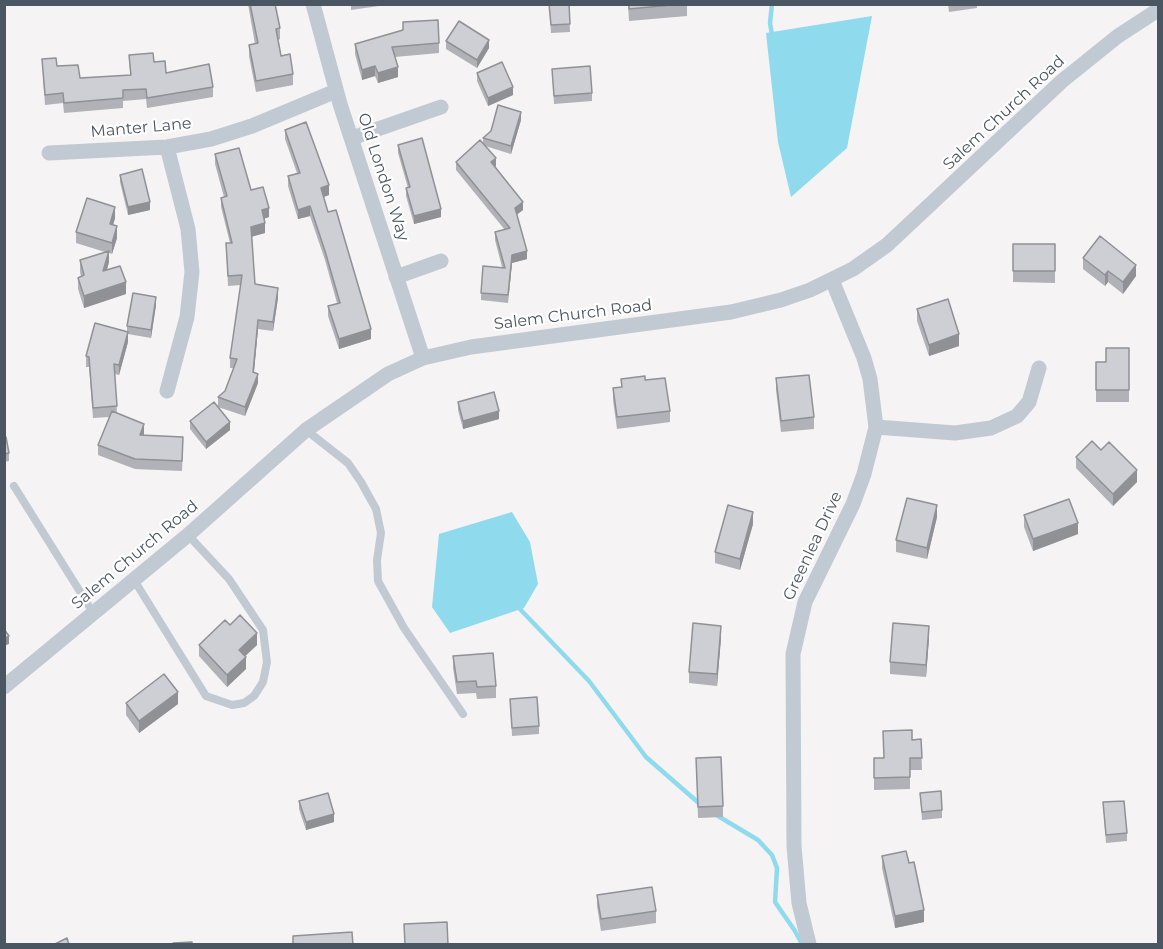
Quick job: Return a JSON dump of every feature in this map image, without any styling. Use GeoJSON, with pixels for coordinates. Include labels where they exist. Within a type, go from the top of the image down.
{"type":"FeatureCollection","features":[{"type":"Feature","properties":{"kind":"street","name":"Old London Way"},"geometry":{"type":"LineString","coordinates":[[313,4],[336,91],[423,358]]}},
{"type":"Feature","properties":{"kind":"street","name":"Salem Church Road"},"geometry":{"type":"LineString","coordinates":[[4,687],[188,535],[306,430],[372,384],[423,358],[483,345],[748,309],[781,300],[832,279],[887,245],[1062,81],[1118,36],[1158,10]]}},
{"type":"Feature","properties":{"kind":"street","name":"Manter Lane"},"geometry":{"type":"LineString","coordinates":[[48,153],[167,147],[211,139],[252,126],[336,91]]}},
{"type":"Feature","properties":{"kind":"street"},"geometry":{"type":"LineString","coordinates":[[352,138],[441,107]]}},
{"type":"Feature","properties":{"kind":"street"},"geometry":{"type":"LineString","coordinates":[[167,147],[188,229],[192,272],[186,317],[167,391]]}},
{"type":"Feature","properties":{"kind":"street"},"geometry":{"type":"LineString","coordinates":[[396,277],[441,261]]}},
{"type":"Feature","properties":{"kind":"street","name":"Greenlea Drive"},"geometry":{"type":"LineString","coordinates":[[809,945],[799,903],[794,846],[793,654],[805,602],[853,504],[864,474],[876,427],[870,379],[864,358],[832,279]]}},
{"type":"Feature","properties":{"kind":"street"},"geometry":{"type":"LineString","coordinates":[[876,427],[955,433],[991,428],[1017,416],[1029,402],[1039,368]]}},
{"type":"Feature","properties":{"kind":"lane"},"geometry":{"type":"LineString","coordinates":[[306,430],[348,464],[361,482],[376,509],[381,533],[377,560],[378,581],[404,628],[464,714]]}},
{"type":"Feature","properties":{"kind":"lane"},"geometry":{"type":"LineString","coordinates":[[14,486],[94,614]]}},
{"type":"Feature","properties":{"kind":"lane"},"geometry":{"type":"LineString","coordinates":[[134,580],[206,696],[232,705],[244,703],[254,696],[263,682],[267,662],[263,630],[229,579],[188,535]]}},
{"type":"Feature","properties":{"kind":"water"},"geometry":{"type":"Polygon","coordinates":[[[872,16],[847,148],[791,197],[778,142],[766,33],[872,16]]]}},
{"type":"Feature","properties":{"kind":"water"},"geometry":{"type":"Polygon","coordinates":[[[512,512],[530,542],[538,584],[524,608],[450,633],[432,607],[439,534],[512,512]]]}},
{"type":"Feature","properties":{"kind":"building"},"geometry":{"type":"Polygon","coordinates":[[[250,4],[275,4],[280,28],[276,29],[281,56],[290,54],[293,74],[256,81],[249,45],[258,43],[250,4]]]}},
{"type":"Feature","properties":{"kind":"building"},"geometry":{"type":"Polygon","coordinates":[[[549,4],[569,4],[570,24],[551,25],[549,4]]]}},
{"type":"Feature","properties":{"kind":"building"},"geometry":{"type":"Polygon","coordinates":[[[629,4],[682,4],[629,9],[629,4]]]}},
{"type":"Feature","properties":{"kind":"building"},"geometry":{"type":"Polygon","coordinates":[[[438,20],[439,43],[392,47],[398,67],[378,73],[375,66],[362,70],[355,44],[403,30],[403,22],[438,20]]]}},
{"type":"Feature","properties":{"kind":"building"},"geometry":{"type":"Polygon","coordinates":[[[459,21],[489,40],[477,60],[446,41],[459,21]]]}},
{"type":"Feature","properties":{"kind":"building"},"geometry":{"type":"Polygon","coordinates":[[[153,53],[154,62],[165,61],[166,73],[209,64],[213,87],[147,98],[146,89],[123,90],[123,98],[64,103],[63,93],[45,95],[42,59],[56,58],[57,66],[78,65],[80,78],[131,75],[129,55],[153,53]]]}},
{"type":"Feature","properties":{"kind":"building"},"geometry":{"type":"Polygon","coordinates":[[[502,62],[513,87],[488,98],[477,73],[502,62]]]}},
{"type":"Feature","properties":{"kind":"building"},"geometry":{"type":"Polygon","coordinates":[[[590,66],[592,93],[554,96],[552,69],[590,66]]]}},
{"type":"Feature","properties":{"kind":"building"},"geometry":{"type":"Polygon","coordinates":[[[498,105],[521,112],[511,146],[483,138],[491,131],[498,105]]]}},
{"type":"Feature","properties":{"kind":"building"},"geometry":{"type":"Polygon","coordinates":[[[306,122],[329,185],[321,188],[328,212],[336,210],[371,329],[339,339],[328,306],[340,303],[325,251],[310,206],[298,210],[288,176],[300,173],[285,130],[306,122]]]}},
{"type":"Feature","properties":{"kind":"building"},"geometry":{"type":"Polygon","coordinates":[[[422,138],[441,209],[414,216],[406,188],[410,187],[398,145],[422,138]]]}},
{"type":"Feature","properties":{"kind":"building"},"geometry":{"type":"Polygon","coordinates":[[[480,140],[496,158],[491,162],[523,202],[515,208],[527,251],[512,255],[508,295],[481,293],[483,266],[505,268],[495,232],[510,228],[456,162],[480,140]]]}},
{"type":"Feature","properties":{"kind":"building"},"geometry":{"type":"Polygon","coordinates":[[[239,148],[251,190],[263,187],[269,208],[262,210],[265,223],[251,227],[255,284],[278,288],[273,322],[258,320],[253,372],[258,374],[245,407],[218,397],[225,391],[237,359],[230,358],[242,275],[228,276],[226,243],[232,243],[221,198],[227,196],[215,154],[239,148]]]}},
{"type":"Feature","properties":{"kind":"building"},"geometry":{"type":"Polygon","coordinates":[[[142,169],[150,202],[128,207],[120,175],[142,169]]]}},
{"type":"Feature","properties":{"kind":"building"},"geometry":{"type":"Polygon","coordinates":[[[87,198],[115,207],[110,224],[117,226],[112,243],[76,232],[87,198]]]}},
{"type":"Feature","properties":{"kind":"building"},"geometry":{"type":"Polygon","coordinates":[[[1100,236],[1136,265],[1123,282],[1108,271],[1105,275],[1083,258],[1100,236]]]}},
{"type":"Feature","properties":{"kind":"building"},"geometry":{"type":"Polygon","coordinates":[[[1013,244],[1055,244],[1055,271],[1013,271],[1013,244]]]}},
{"type":"Feature","properties":{"kind":"building"},"geometry":{"type":"Polygon","coordinates":[[[109,251],[103,271],[120,266],[126,282],[84,296],[78,278],[84,275],[80,260],[109,251]]]}},
{"type":"Feature","properties":{"kind":"building"},"geometry":{"type":"Polygon","coordinates":[[[133,293],[156,297],[151,330],[127,326],[133,293]]]}},
{"type":"Feature","properties":{"kind":"building"},"geometry":{"type":"Polygon","coordinates":[[[948,299],[959,334],[929,345],[917,309],[948,299]]]}},
{"type":"Feature","properties":{"kind":"building"},"geometry":{"type":"Polygon","coordinates":[[[95,323],[128,332],[119,365],[114,364],[117,406],[93,408],[89,357],[86,356],[95,323]]]}},
{"type":"Feature","properties":{"kind":"building"},"geometry":{"type":"Polygon","coordinates":[[[1106,348],[1129,348],[1129,390],[1096,390],[1096,362],[1106,362],[1106,348]]]}},
{"type":"Feature","properties":{"kind":"building"},"geometry":{"type":"Polygon","coordinates":[[[809,375],[814,417],[781,421],[776,378],[809,375]]]}},
{"type":"Feature","properties":{"kind":"building"},"geometry":{"type":"Polygon","coordinates":[[[645,376],[645,380],[665,378],[670,411],[617,417],[613,388],[622,387],[621,379],[645,376]]]}},
{"type":"Feature","properties":{"kind":"building"},"geometry":{"type":"Polygon","coordinates":[[[494,392],[499,411],[463,421],[458,402],[494,392]]]}},
{"type":"Feature","properties":{"kind":"building"},"geometry":{"type":"Polygon","coordinates":[[[214,402],[230,422],[206,442],[190,421],[214,402]]]}},
{"type":"Feature","properties":{"kind":"building"},"geometry":{"type":"Polygon","coordinates":[[[112,411],[144,424],[140,435],[183,437],[182,461],[135,459],[98,445],[112,411]]]}},
{"type":"Feature","properties":{"kind":"building"},"geometry":{"type":"Polygon","coordinates":[[[4,437],[6,437],[9,453],[4,454],[4,437]]]}},
{"type":"Feature","properties":{"kind":"building"},"geometry":{"type":"Polygon","coordinates":[[[1092,441],[1101,450],[1109,442],[1137,470],[1113,494],[1076,457],[1092,441]]]}},
{"type":"Feature","properties":{"kind":"building"},"geometry":{"type":"Polygon","coordinates":[[[907,498],[937,505],[927,548],[896,540],[907,498]]]}},
{"type":"Feature","properties":{"kind":"building"},"geometry":{"type":"Polygon","coordinates":[[[1069,499],[1078,523],[1033,539],[1024,515],[1069,499]]]}},
{"type":"Feature","properties":{"kind":"building"},"geometry":{"type":"Polygon","coordinates":[[[728,505],[753,512],[740,559],[715,552],[728,505]]]}},
{"type":"Feature","properties":{"kind":"building"},"geometry":{"type":"Polygon","coordinates":[[[240,615],[257,633],[239,650],[246,657],[227,675],[199,645],[225,620],[230,625],[240,615]]]}},
{"type":"Feature","properties":{"kind":"building"},"geometry":{"type":"Polygon","coordinates":[[[693,623],[721,626],[717,674],[689,672],[693,623]]]}},
{"type":"Feature","properties":{"kind":"building"},"geometry":{"type":"Polygon","coordinates":[[[893,623],[929,626],[926,665],[890,662],[893,623]]]}},
{"type":"Feature","properties":{"kind":"building"},"geometry":{"type":"Polygon","coordinates":[[[4,629],[9,636],[4,639],[4,629]]]}},
{"type":"Feature","properties":{"kind":"building"},"geometry":{"type":"Polygon","coordinates":[[[493,653],[496,686],[477,687],[476,681],[457,682],[453,656],[493,653]]]}},
{"type":"Feature","properties":{"kind":"building"},"geometry":{"type":"Polygon","coordinates":[[[164,674],[178,692],[139,721],[126,703],[164,674]]]}},
{"type":"Feature","properties":{"kind":"building"},"geometry":{"type":"Polygon","coordinates":[[[537,697],[539,726],[512,728],[510,699],[537,697]]]}},
{"type":"Feature","properties":{"kind":"building"},"geometry":{"type":"Polygon","coordinates":[[[912,730],[912,740],[921,739],[922,758],[910,758],[910,777],[874,778],[874,758],[884,758],[883,731],[912,730]]]}},
{"type":"Feature","properties":{"kind":"building"},"geometry":{"type":"Polygon","coordinates":[[[721,757],[723,806],[698,807],[696,758],[721,757]]]}},
{"type":"Feature","properties":{"kind":"building"},"geometry":{"type":"Polygon","coordinates":[[[941,791],[942,810],[922,812],[920,793],[941,791]]]}},
{"type":"Feature","properties":{"kind":"building"},"geometry":{"type":"Polygon","coordinates":[[[328,793],[334,814],[306,822],[299,801],[328,793]]]}},
{"type":"Feature","properties":{"kind":"building"},"geometry":{"type":"Polygon","coordinates":[[[1124,801],[1127,833],[1106,835],[1103,802],[1124,801]]]}},
{"type":"Feature","properties":{"kind":"building"},"geometry":{"type":"Polygon","coordinates":[[[906,851],[909,863],[914,862],[924,910],[895,916],[882,856],[906,851]]]}},
{"type":"Feature","properties":{"kind":"building"},"geometry":{"type":"Polygon","coordinates":[[[652,887],[656,911],[601,919],[597,895],[652,887]]]}},
{"type":"Feature","properties":{"kind":"building"},"geometry":{"type":"Polygon","coordinates":[[[447,922],[448,945],[405,945],[404,924],[447,922]]]}},
{"type":"Feature","properties":{"kind":"building"},"geometry":{"type":"Polygon","coordinates":[[[352,932],[353,945],[293,945],[293,936],[352,932]]]}},
{"type":"Feature","properties":{"kind":"building"},"geometry":{"type":"Polygon","coordinates":[[[67,938],[69,945],[53,945],[67,938]]]}},
{"type":"Feature","properties":{"kind":"building"},"geometry":{"type":"Polygon","coordinates":[[[192,942],[192,945],[173,945],[173,943],[192,942]]]}},
{"type":"Feature","properties":{"kind":"waterway"},"geometry":{"type":"LineString","coordinates":[[772,4],[770,23],[772,35]]}},
{"type":"Feature","properties":{"kind":"waterway"},"geometry":{"type":"LineString","coordinates":[[518,607],[589,681],[646,757],[701,805]]}},
{"type":"Feature","properties":{"kind":"waterway"},"geometry":{"type":"LineString","coordinates":[[718,816],[758,840],[772,855],[777,868],[775,902],[802,944]]}}]}
